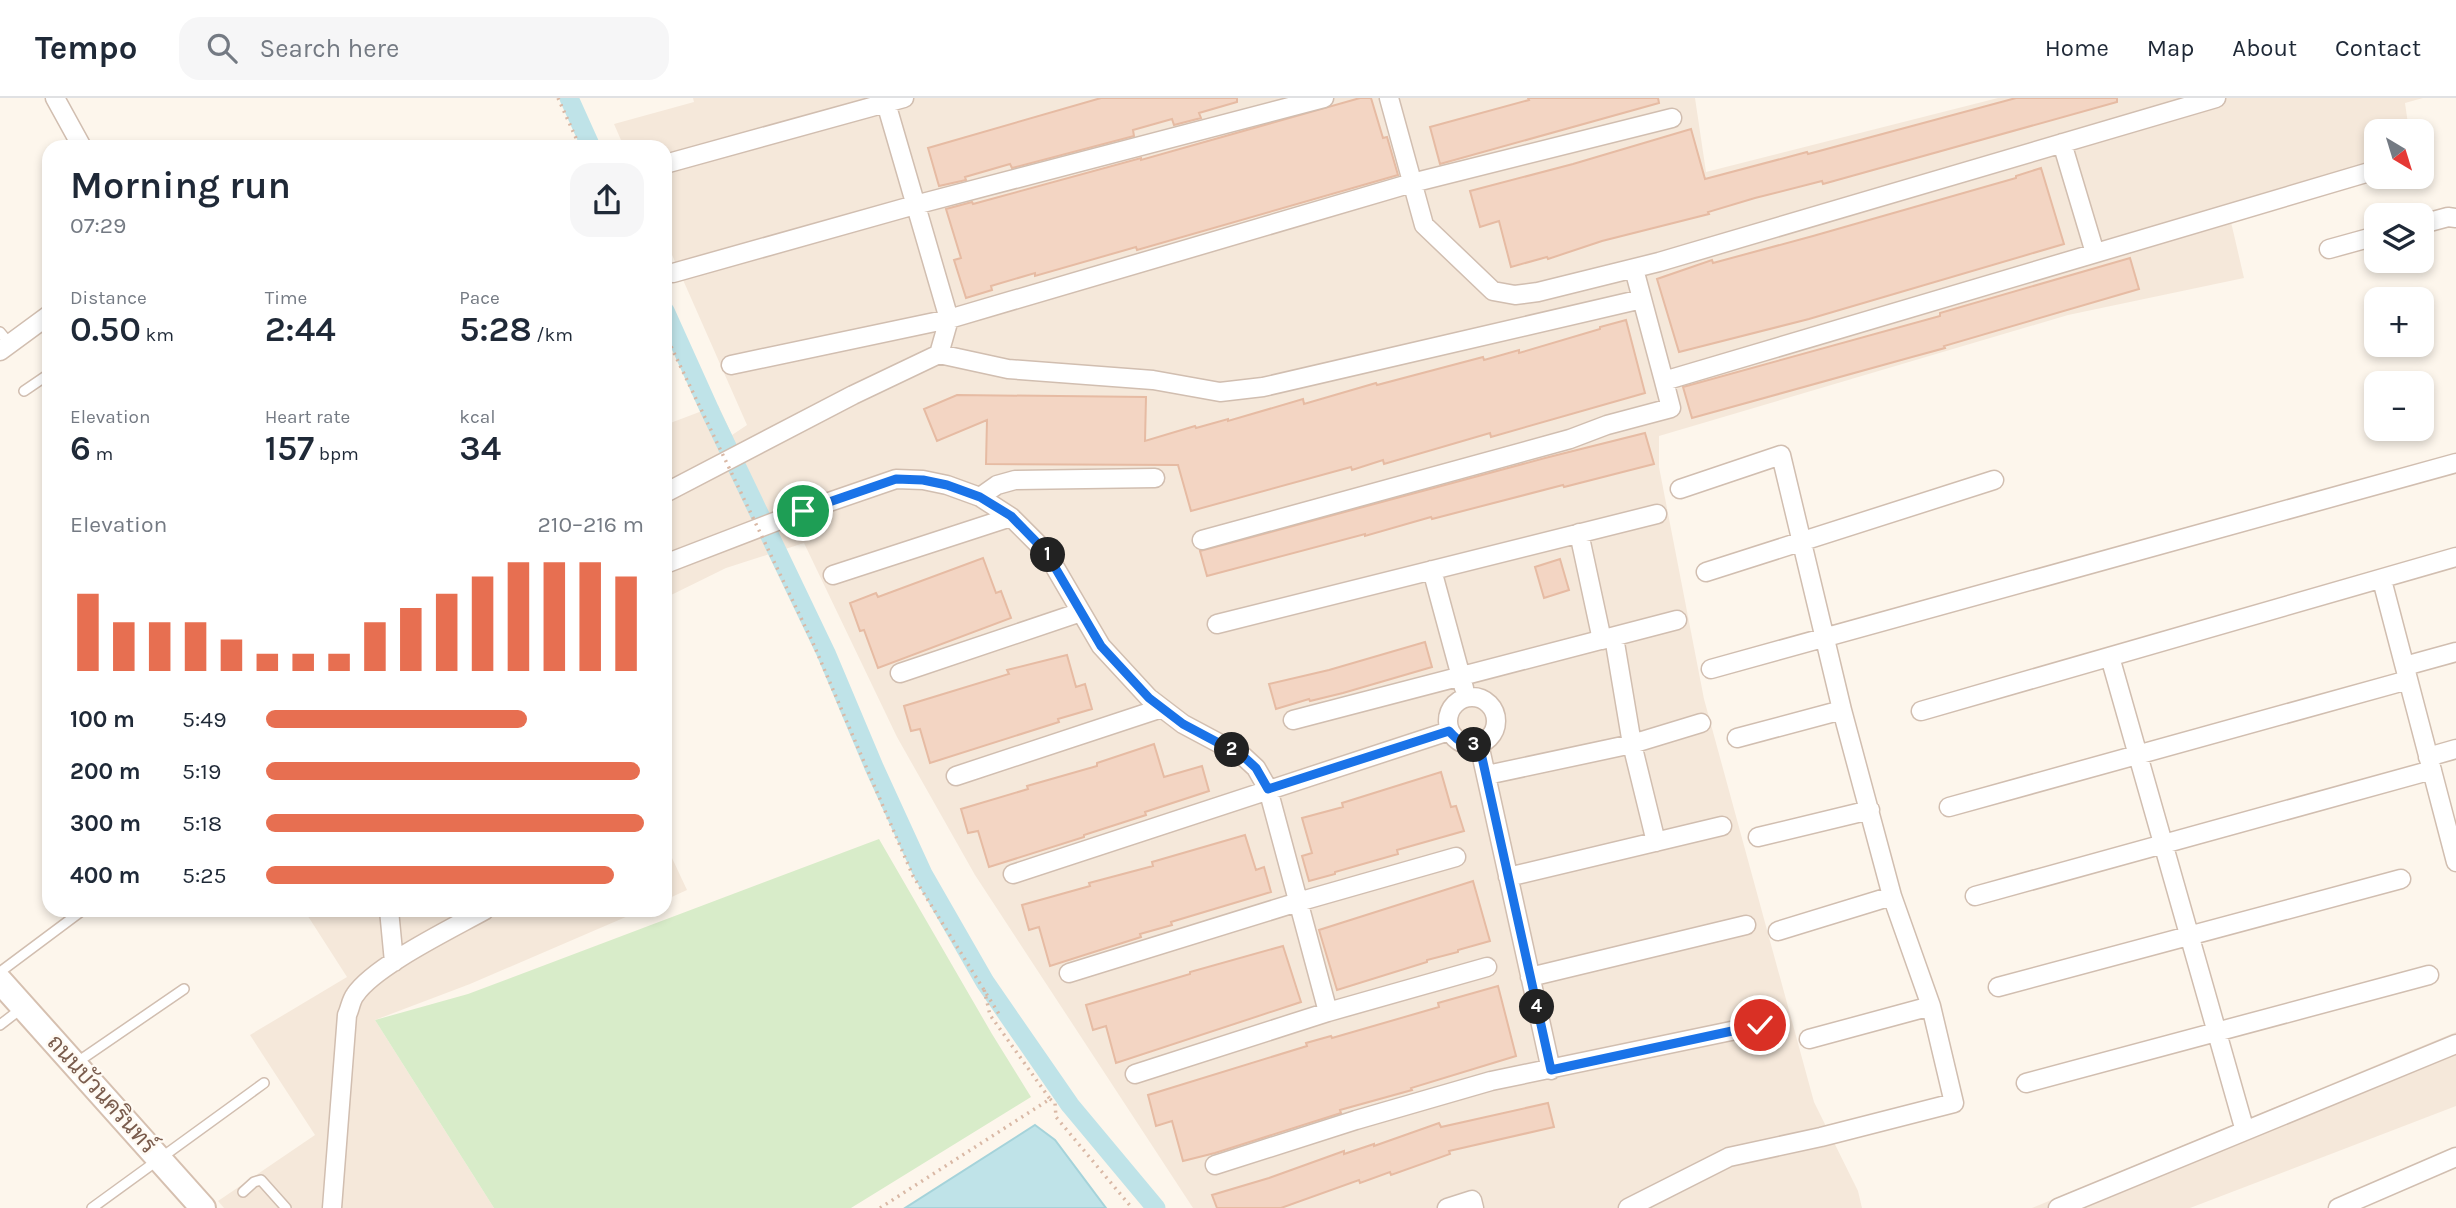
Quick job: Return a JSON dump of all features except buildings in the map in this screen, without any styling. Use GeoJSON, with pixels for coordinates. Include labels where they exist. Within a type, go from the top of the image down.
{"type":"FeatureCollection","features":[{"type":"Feature","properties":{"kind":"street"},"geometry":{"type":"LineString","coordinates":[[55,98],[78,140]]}},
{"type":"Feature","properties":{"kind":"street"},"geometry":{"type":"LineString","coordinates":[[673,274],[915,205],[1324,98]]}},
{"type":"Feature","properties":{"kind":"street"},"geometry":{"type":"LineString","coordinates":[[1388,98],[1423,225],[1493,291],[1515,295],[1634,269],[2216,98]]}},
{"type":"Feature","properties":{"kind":"street"},"geometry":{"type":"LineString","coordinates":[[672,161],[895,100],[915,205],[948,319],[939,354]]}},
{"type":"Feature","properties":{"kind":"street"},"geometry":{"type":"LineString","coordinates":[[731,365],[948,319],[1412,183],[1672,118]]}},
{"type":"Feature","properties":{"kind":"street"},"geometry":{"type":"LineString","coordinates":[[2062,143],[2095,253]]}},
{"type":"Feature","properties":{"kind":"street"},"geometry":{"type":"LineString","coordinates":[[1664,381],[2364,174]]}},
{"type":"Feature","properties":{"kind":"street"},"geometry":{"type":"LineString","coordinates":[[2434,221],[2456,218]]}},
{"type":"Feature","properties":{"kind":"street"},"geometry":{"type":"LineString","coordinates":[[2329,249],[2364,239]]}},
{"type":"Feature","properties":{"kind":"street"},"geometry":{"type":"LineString","coordinates":[[1202,540],[1570,439],[1607,425],[1671,408],[1634,269]]}},
{"type":"Feature","properties":{"kind":"street"},"geometry":{"type":"LineString","coordinates":[[672,489],[939,354],[1007,369],[1153,380],[1220,392],[1263,387],[1642,299]]}},
{"type":"Feature","properties":{"kind":"street"},"geometry":{"type":"LineString","coordinates":[[3,342],[42,319]]}},
{"type":"Feature","properties":{"kind":"street"},"geometry":{"type":"LineString","coordinates":[[1628,1208],[1729,1157],[1821,1137],[1954,1102],[1931,1006],[1892,897],[1842,710],[1781,455],[1680,489]]}},
{"type":"Feature","properties":{"kind":"street"},"geometry":{"type":"LineString","coordinates":[[1711,668],[2456,463]]}},
{"type":"Feature","properties":{"kind":"street"},"geometry":{"type":"LineString","coordinates":[[980,497],[997,485],[1015,480],[1155,478]]}},
{"type":"Feature","properties":{"kind":"street"},"geometry":{"type":"LineString","coordinates":[[672,561],[896,479],[923,480],[947,485],[980,497],[1011,516],[1046,552],[1101,646],[1149,698],[1183,724],[1243,756],[1256,768],[1268,789],[1328,1012]]}},
{"type":"Feature","properties":{"kind":"street"},"geometry":{"type":"LineString","coordinates":[[1706,572],[1994,480]]}},
{"type":"Feature","properties":{"kind":"street"},"geometry":{"type":"LineString","coordinates":[[1217,624],[1657,514]]}},
{"type":"Feature","properties":{"kind":"street"},"geometry":{"type":"LineString","coordinates":[[833,575],[1011,516]]}},
{"type":"Feature","properties":{"kind":"street"},"geometry":{"type":"LineString","coordinates":[[1579,533],[1608,638],[1656,842]]}},
{"type":"Feature","properties":{"kind":"street"},"geometry":{"type":"LineString","coordinates":[[1921,711],[2456,557]]}},
{"type":"Feature","properties":{"kind":"street"},"geometry":{"type":"LineString","coordinates":[[1432,570],[1466,697]]}},
{"type":"Feature","properties":{"kind":"street"},"geometry":{"type":"LineString","coordinates":[[2382,580],[2430,763],[2453,837],[2456,862]]}},
{"type":"Feature","properties":{"kind":"street"},"geometry":{"type":"LineString","coordinates":[[900,673],[1082,612]]}},
{"type":"Feature","properties":{"kind":"street"},"geometry":{"type":"LineString","coordinates":[[1293,720],[1677,620]]}},
{"type":"Feature","properties":{"kind":"street"},"geometry":{"type":"LineString","coordinates":[[1949,807],[2137,755],[2406,673],[2456,652]]}},
{"type":"Feature","properties":{"kind":"street"},"geometry":{"type":"LineString","coordinates":[[2110,657],[2245,1131]]}},
{"type":"Feature","properties":{"kind":"street"},"geometry":{"type":"LineString","coordinates":[[1466,697],[1479,698],[1491,706],[1496,718],[1493,732],[1479,744],[1471,746],[1458,741],[1449,731],[1448,717],[1454,705],[1466,697]]}},
{"type":"Feature","properties":{"kind":"street"},"geometry":{"type":"LineString","coordinates":[[956,776],[1162,708]]}},
{"type":"Feature","properties":{"kind":"street"},"geometry":{"type":"LineString","coordinates":[[1737,738],[1842,710]]}},
{"type":"Feature","properties":{"kind":"street"},"geometry":{"type":"LineString","coordinates":[[1487,775],[1632,744],[1701,723]]}},
{"type":"Feature","properties":{"kind":"street"},"geometry":{"type":"LineString","coordinates":[[1013,874],[1449,731]]}},
{"type":"Feature","properties":{"kind":"street"},"geometry":{"type":"LineString","coordinates":[[1479,744],[1551,1070]]}},
{"type":"Feature","properties":{"kind":"street"},"geometry":{"type":"LineString","coordinates":[[1975,896],[2163,844],[2430,763],[2456,749]]}},
{"type":"Feature","properties":{"kind":"street"},"geometry":{"type":"LineString","coordinates":[[1758,837],[1870,810]]}},
{"type":"Feature","properties":{"kind":"street"},"geometry":{"type":"LineString","coordinates":[[1508,877],[1722,826]]}},
{"type":"Feature","properties":{"kind":"street"},"geometry":{"type":"LineString","coordinates":[[1069,973],[1298,902],[1456,857]]}},
{"type":"Feature","properties":{"kind":"street"},"geometry":{"type":"LineString","coordinates":[[1998,987],[2401,879]]}},
{"type":"Feature","properties":{"kind":"street"},"geometry":{"type":"LineString","coordinates":[[1778,931],[1892,897]]}},
{"type":"Feature","properties":{"kind":"street"},"geometry":{"type":"LineString","coordinates":[[390,917],[394,962]]}},
{"type":"Feature","properties":{"kind":"street"},"geometry":{"type":"LineString","coordinates":[[332,1208],[347,1015],[355,995],[371,978],[394,962],[473,917]]}},
{"type":"Feature","properties":{"kind":"street"},"geometry":{"type":"LineString","coordinates":[[1530,977],[1746,925]]}},
{"type":"Feature","properties":{"kind":"street"},"geometry":{"type":"LineString","coordinates":[[1135,1074],[1328,1012],[1488,967]]}},
{"type":"Feature","properties":{"kind":"street"},"geometry":{"type":"LineString","coordinates":[[2026,1083],[2429,975]]}},
{"type":"Feature","properties":{"kind":"street","name":"ถนนบัวนครินทร์"},"geometry":{"type":"LineString","coordinates":[[0,981],[203,1208]]}},
{"type":"Feature","properties":{"kind":"street"},"geometry":{"type":"LineString","coordinates":[[1809,1040],[1931,1006]]}},
{"type":"Feature","properties":{"kind":"street"},"geometry":{"type":"LineString","coordinates":[[1215,1165],[1491,1081],[1760,1025]]}},
{"type":"Feature","properties":{"kind":"street"},"geometry":{"type":"LineString","coordinates":[[2058,1208],[2456,1044]]}},
{"type":"Feature","properties":{"kind":"street"},"geometry":{"type":"LineString","coordinates":[[2338,1208],[2456,1157]]}},
{"type":"Feature","properties":{"kind":"street"},"geometry":{"type":"LineString","coordinates":[[1447,1208],[1472,1200],[1474,1208]]}},
{"type":"Feature","properties":{"kind":"lane"},"geometry":{"type":"LineString","coordinates":[[24,391],[42,379]]}},
{"type":"Feature","properties":{"kind":"lane"},"geometry":{"type":"LineString","coordinates":[[0,972],[74,917]]}},
{"type":"Feature","properties":{"kind":"lane"},"geometry":{"type":"LineString","coordinates":[[74,1064],[184,989]]}},
{"type":"Feature","properties":{"kind":"lane"},"geometry":{"type":"LineString","coordinates":[[0,1025],[23,1007]]}},
{"type":"Feature","properties":{"kind":"lane"},"geometry":{"type":"LineString","coordinates":[[92,1208],[264,1083]]}},
{"type":"Feature","properties":{"kind":"lane"},"geometry":{"type":"LineString","coordinates":[[243,1192],[254,1182],[261,1180],[286,1208]]}},
{"type":"Feature","properties":{"kind":"path"},"geometry":{"type":"LineString","coordinates":[[558,98],[577,140]]}},
{"type":"Feature","properties":{"kind":"path"},"geometry":{"type":"LineString","coordinates":[[672,349],[813,643],[913,876],[999,1014]]}},
{"type":"Feature","properties":{"kind":"path"},"geometry":{"type":"LineString","coordinates":[[984,989],[990,1015],[1055,1103],[1056,1117],[1132,1208]]}},
{"type":"Feature","properties":{"kind":"path"},"geometry":{"type":"LineString","coordinates":[[880,1208],[1050,1099]]}},
{"type":"Feature","properties":{"kind":"shaded area"},"geometry":{"type":"Polygon","coordinates":[[[693,98],[1695,98],[1706,172],[1998,98],[2423,98],[2405,103],[2407,119],[2364,119],[2364,183],[2231,222],[2244,278],[2068,315],[1659,436],[1659,467],[1704,699],[1814,1102],[1858,1191],[1862,1208],[1193,1208],[975,875],[897,737],[804,543],[726,568],[672,595],[672,422],[718,405],[732,435],[747,425],[672,255],[672,140],[621,140],[614,124],[694,102],[693,98]]]}},
{"type":"Feature","properties":{"kind":"shaded area"},"geometry":{"type":"Polygon","coordinates":[[[672,858],[687,890],[672,897],[672,858]]]}},
{"type":"Feature","properties":{"kind":"shaded area"},"geometry":{"type":"Polygon","coordinates":[[[308,917],[626,917],[470,984],[375,1020],[494,1208],[224,1208],[218,1201],[315,1135],[250,1035],[347,977],[308,917]]]}},
{"type":"Feature","properties":{"kind":"shaded area"},"geometry":{"type":"Polygon","coordinates":[[[2456,1032],[2456,1106],[2190,1208],[2032,1208],[2456,1032]]]}},
{"type":"Feature","properties":{"kind":"green space"},"geometry":{"type":"Polygon","coordinates":[[[879,839],[1031,1097],[851,1208],[494,1208],[375,1020],[468,994],[879,839]]]}},
{"type":"Feature","properties":{"kind":"water"},"geometry":{"type":"Polygon","coordinates":[[[1035,1125],[1055,1140],[1106,1208],[905,1208],[1035,1125]]]}},
{"type":"Feature","properties":{"kind":"waterway"},"geometry":{"type":"LineString","coordinates":[[569,98],[588,140]]}},
{"type":"Feature","properties":{"kind":"waterway"},"geometry":{"type":"LineString","coordinates":[[672,327],[826,653],[923,874],[985,982],[1070,1105],[1156,1208]]}},
{"type":"Feature","properties":{"kind":"route"},"geometry":{"type":"LineString","coordinates":[[803,511],[896,479],[923,480],[947,485],[980,497],[1011,516],[1046,552],[1101,646],[1149,698],[1183,724],[1243,756],[1256,768],[1268,789],[1449,731],[1458,741],[1471,746],[1479,744],[1551,1070],[1760,1025]]}}]}
